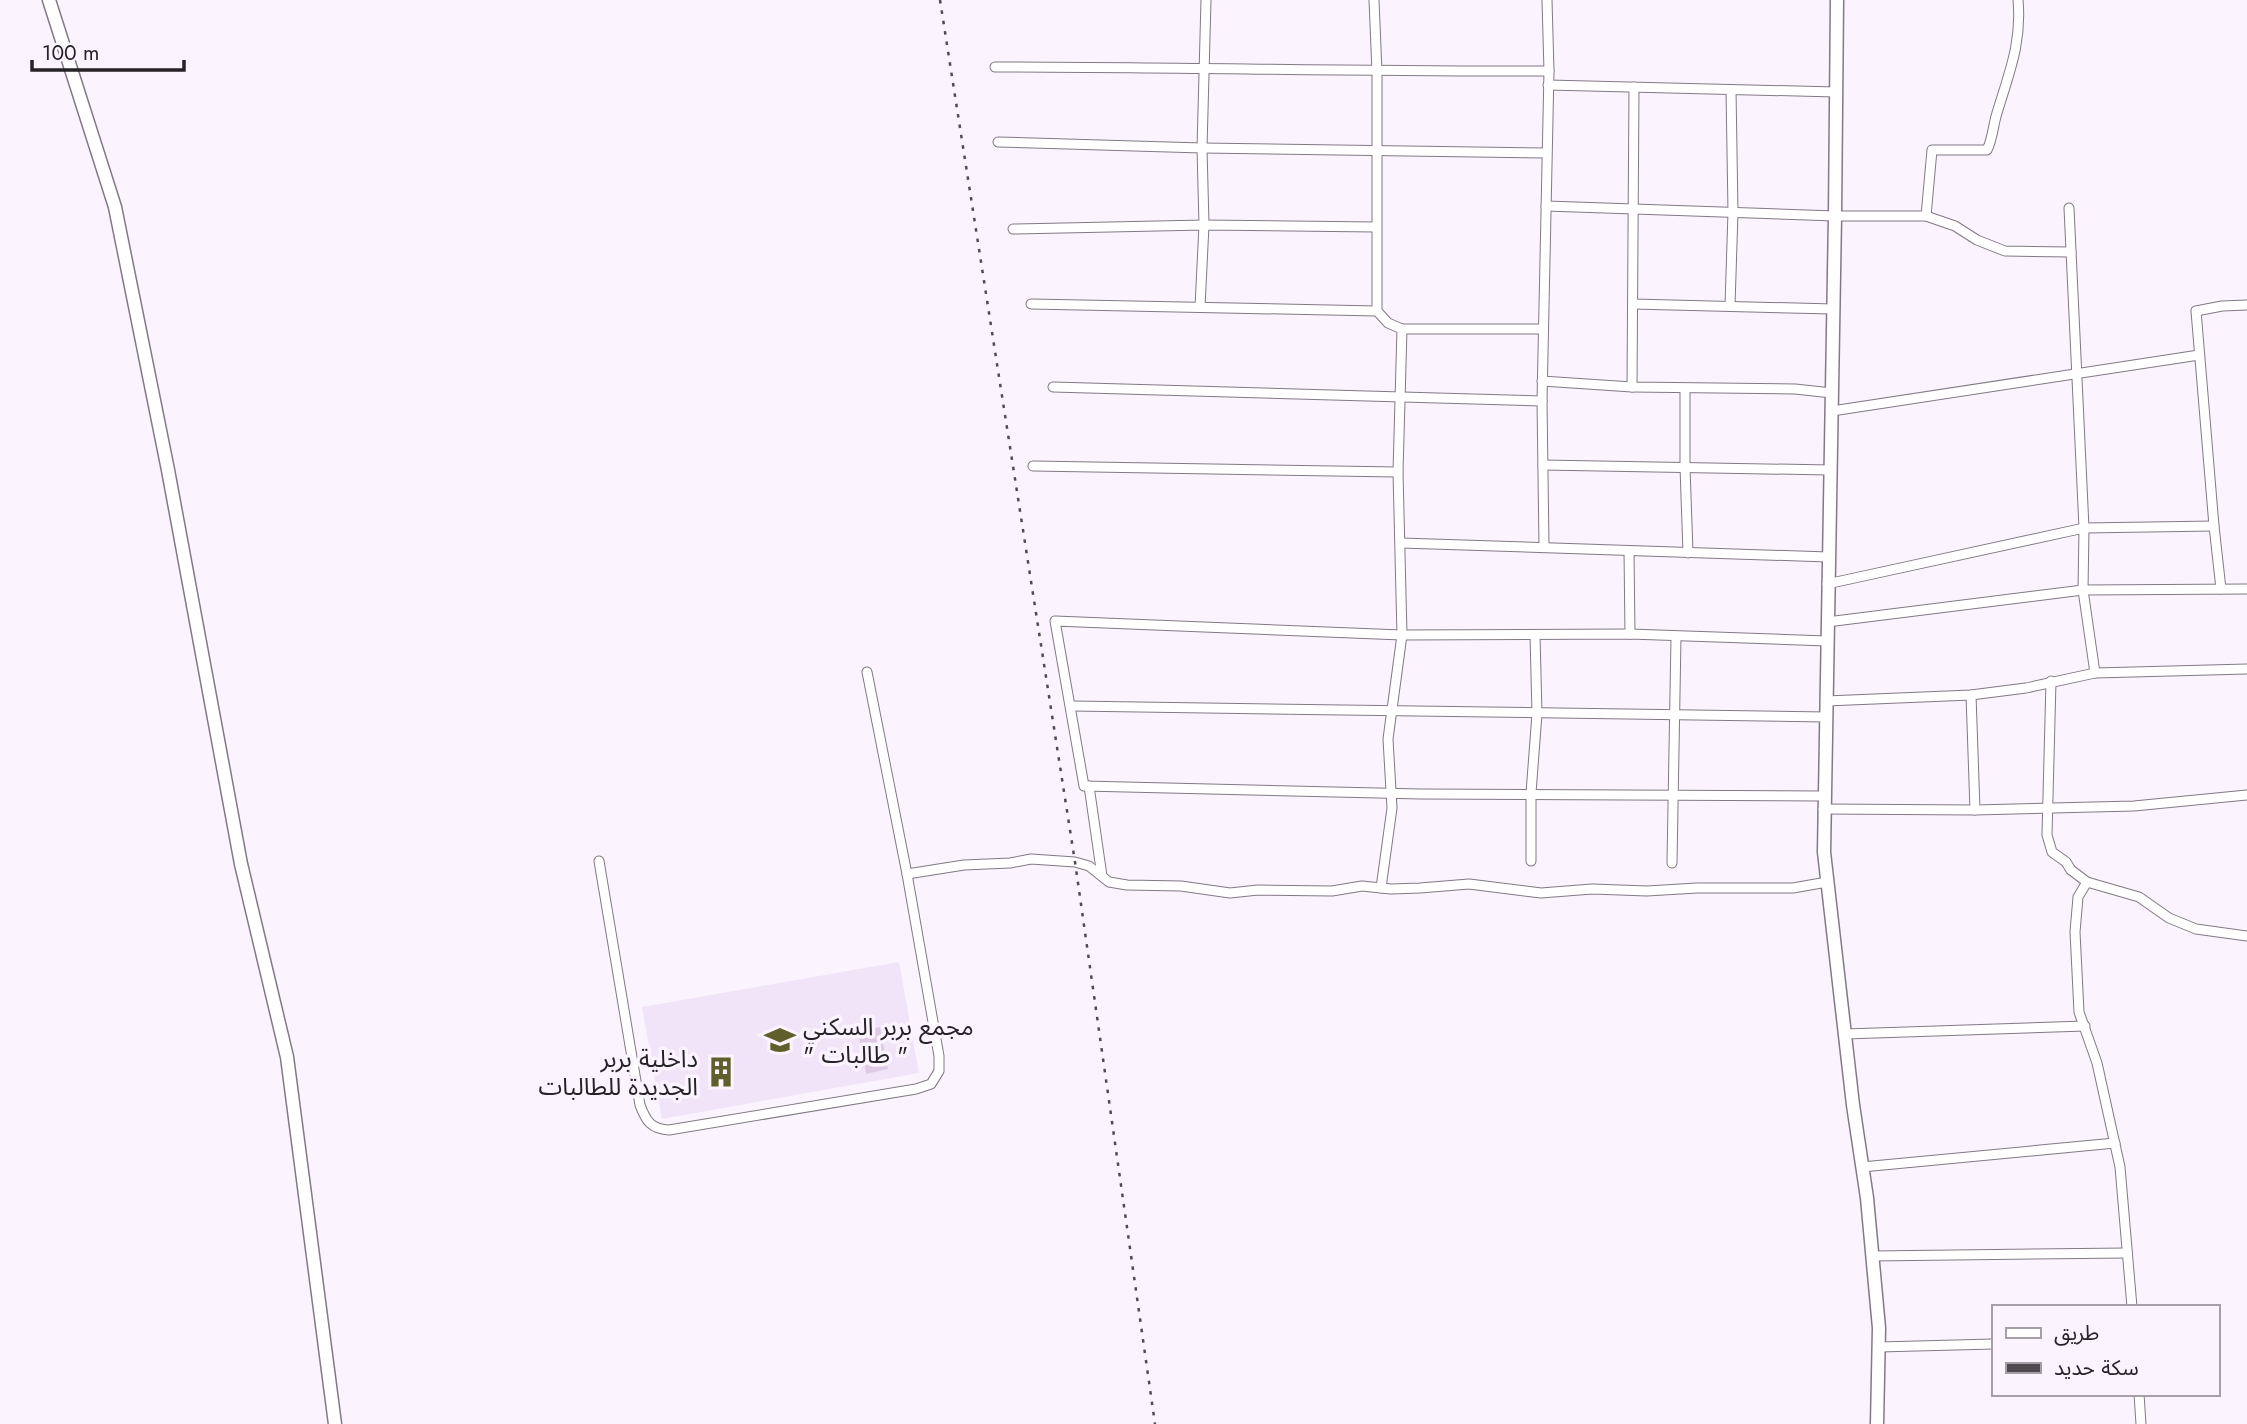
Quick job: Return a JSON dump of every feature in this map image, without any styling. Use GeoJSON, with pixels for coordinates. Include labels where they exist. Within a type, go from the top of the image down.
{"type":"FeatureCollection","features":[{"type":"Feature","properties":{"kind":"street"},"geometry":{"type":"LineString","coordinates":[[49,0],[116,207],[241,864],[287,1057],[335,1424]]}},
{"type":"Feature","properties":{"kind":"street"},"geometry":{"type":"LineString","coordinates":[[1200,307],[1204,225],[1202,148],[1206,0]]}},
{"type":"Feature","properties":{"kind":"street"},"geometry":{"type":"LineString","coordinates":[[1374,0],[1377,72],[1377,311],[1388,323],[1402,329],[1544,329]]}},
{"type":"Feature","properties":{"kind":"street"},"geometry":{"type":"LineString","coordinates":[[1544,547],[1542,381],[1549,71],[1547,0]]}},
{"type":"Feature","properties":{"kind":"street"},"geometry":{"type":"LineString","coordinates":[[1837,0],[1832,411],[1823,810],[1827,882],[1880,1328],[1877,1424]]}},
{"type":"Feature","properties":{"kind":"street"},"geometry":{"type":"LineString","coordinates":[[1926,216],[1932,150],[1987,150],[1992,141],[1997,114],[2018,46],[2018,0]]}},
{"type":"Feature","properties":{"kind":"street"},"geometry":{"type":"LineString","coordinates":[[995,67],[1205,67],[1377,72],[1549,71]]}},
{"type":"Feature","properties":{"kind":"street"},"geometry":{"type":"LineString","coordinates":[[1548,85],[1836,92]]}},
{"type":"Feature","properties":{"kind":"street"},"geometry":{"type":"LineString","coordinates":[[1632,387],[1634,87]]}},
{"type":"Feature","properties":{"kind":"street"},"geometry":{"type":"LineString","coordinates":[[1730,306],[1733,212],[1731,90]]}},
{"type":"Feature","properties":{"kind":"street"},"geometry":{"type":"LineString","coordinates":[[999,142],[1546,153]]}},
{"type":"Feature","properties":{"kind":"street"},"geometry":{"type":"LineString","coordinates":[[1546,206],[1835,216],[1926,216],[1955,226],[1977,240],[2005,251],[2071,252]]}},
{"type":"Feature","properties":{"kind":"street"},"geometry":{"type":"LineString","coordinates":[[2069,208],[2084,528],[2083,590],[2095,673]]}},
{"type":"Feature","properties":{"kind":"street"},"geometry":{"type":"LineString","coordinates":[[1013,229],[1204,225],[1376,227]]}},
{"type":"Feature","properties":{"kind":"street"},"geometry":{"type":"LineString","coordinates":[[1031,304],[1377,311]]}},
{"type":"Feature","properties":{"kind":"street"},"geometry":{"type":"LineString","coordinates":[[1633,304],[1833,309]]}},
{"type":"Feature","properties":{"kind":"street"},"geometry":{"type":"LineString","coordinates":[[2221,589],[2196,311],[2247,305]]}},
{"type":"Feature","properties":{"kind":"street"},"geometry":{"type":"LineString","coordinates":[[1381,888],[1392,808],[1388,739],[1402,635],[1398,472],[1402,329]]}},
{"type":"Feature","properties":{"kind":"street"},"geometry":{"type":"LineString","coordinates":[[1832,411],[2199,355]]}},
{"type":"Feature","properties":{"kind":"street"},"geometry":{"type":"LineString","coordinates":[[1542,381],[1632,387],[1832,393]]}},
{"type":"Feature","properties":{"kind":"street"},"geometry":{"type":"LineString","coordinates":[[1053,387],[1542,401]]}},
{"type":"Feature","properties":{"kind":"street"},"geometry":{"type":"LineString","coordinates":[[1685,389],[1688,553]]}},
{"type":"Feature","properties":{"kind":"street"},"geometry":{"type":"LineString","coordinates":[[1543,465],[1830,470]]}},
{"type":"Feature","properties":{"kind":"street"},"geometry":{"type":"LineString","coordinates":[[1033,466],[1398,472]]}},
{"type":"Feature","properties":{"kind":"street"},"geometry":{"type":"LineString","coordinates":[[1828,584],[2084,528],[2214,526]]}},
{"type":"Feature","properties":{"kind":"street"},"geometry":{"type":"LineString","coordinates":[[1401,543],[1828,556]]}},
{"type":"Feature","properties":{"kind":"street"},"geometry":{"type":"LineString","coordinates":[[1629,551],[1630,634]]}},
{"type":"Feature","properties":{"kind":"street"},"geometry":{"type":"LineString","coordinates":[[1828,622],[2083,590],[2247,589]]}},
{"type":"Feature","properties":{"kind":"street"},"geometry":{"type":"LineString","coordinates":[[1824,796],[1391,793],[1084,786],[1055,621],[1402,635],[1630,634],[1827,641]]}},
{"type":"Feature","properties":{"kind":"street"},"geometry":{"type":"LineString","coordinates":[[1531,861],[1531,793],[1536,714],[1535,635]]}},
{"type":"Feature","properties":{"kind":"street"},"geometry":{"type":"LineString","coordinates":[[1672,863],[1676,637]]}},
{"type":"Feature","properties":{"kind":"street"},"geometry":{"type":"LineString","coordinates":[[1826,701],[1971,695],[2026,688],[2095,673],[2247,669]]}},
{"type":"Feature","properties":{"kind":"street"},"geometry":{"type":"LineString","coordinates":[[599,861],[640,1105],[646,1121],[658,1129],[669,1130],[797,1110],[931,1084],[939,1071],[939,1056],[867,672]]}},
{"type":"Feature","properties":{"kind":"street"},"geometry":{"type":"LineString","coordinates":[[2051,681],[2047,835],[2052,852],[2087,882],[2139,897],[2169,918],[2196,929],[2247,936]]}},
{"type":"Feature","properties":{"kind":"street"},"geometry":{"type":"LineString","coordinates":[[1971,695],[1975,810]]}},
{"type":"Feature","properties":{"kind":"street"},"geometry":{"type":"LineString","coordinates":[[1072,706],[1826,718]]}},
{"type":"Feature","properties":{"kind":"street"},"geometry":{"type":"LineString","coordinates":[[1089,786],[1102,876]]}},
{"type":"Feature","properties":{"kind":"street"},"geometry":{"type":"LineString","coordinates":[[1823,810],[2134,806],[2247,795]]}},
{"type":"Feature","properties":{"kind":"street"},"geometry":{"type":"LineString","coordinates":[[907,874],[1031,859],[1075,862],[1089,866],[1109,881],[1127,886],[1181,886],[1230,893],[1258,890],[1332,891],[1362,886],[1420,888],[1469,884],[1541,893],[1592,889],[1647,891],[1793,888],[1827,882]]}},
{"type":"Feature","properties":{"kind":"street"},"geometry":{"type":"LineString","coordinates":[[2087,882],[2078,897],[2075,932],[2079,1012],[2097,1063],[2120,1167],[2132,1305]]}},
{"type":"Feature","properties":{"kind":"street"},"geometry":{"type":"LineString","coordinates":[[1845,1034],[2085,1026]]}},
{"type":"Feature","properties":{"kind":"street"},"geometry":{"type":"LineString","coordinates":[[1862,1167],[2115,1143]]}},
{"type":"Feature","properties":{"kind":"street"},"geometry":{"type":"LineString","coordinates":[[1872,1256],[2127,1253]]}},
{"type":"Feature","properties":{"kind":"street"},"geometry":{"type":"LineString","coordinates":[[1879,1347],[1992,1344]]}},
{"type":"Feature","properties":{"kind":"street"},"geometry":{"type":"LineString","coordinates":[[2139,1396],[2141,1424]]}},
{"type":"Feature","properties":{"kind":"shaded area","name":"مجمع بربر السكني \" طالبات \""},"geometry":{"type":"Polygon","coordinates":[[[899,962],[919,1073],[662,1119],[642,1007],[899,962]]]}},
{"type":"Feature","properties":{"kind":"shaded area"},"geometry":{"type":"Polygon","coordinates":[[[880,1027],[888,1069],[866,1074],[858,1032],[880,1027]]]}},
{"type":"Feature","properties":{"kind":"railway"},"geometry":{"type":"LineString","coordinates":[[940,0],[1075,862],[1155,1424]]}},
{"type":"Feature","properties":{"kind":"place","name":"مجمع بربر السكني \" طالبات \""},"geometry":{"type":"Point","coordinates":[780,1040]}},
{"type":"Feature","properties":{"kind":"place","name":"داخلية بربر الجديدة للطالبات"},"geometry":{"type":"Point","coordinates":[721,1072]}}]}
